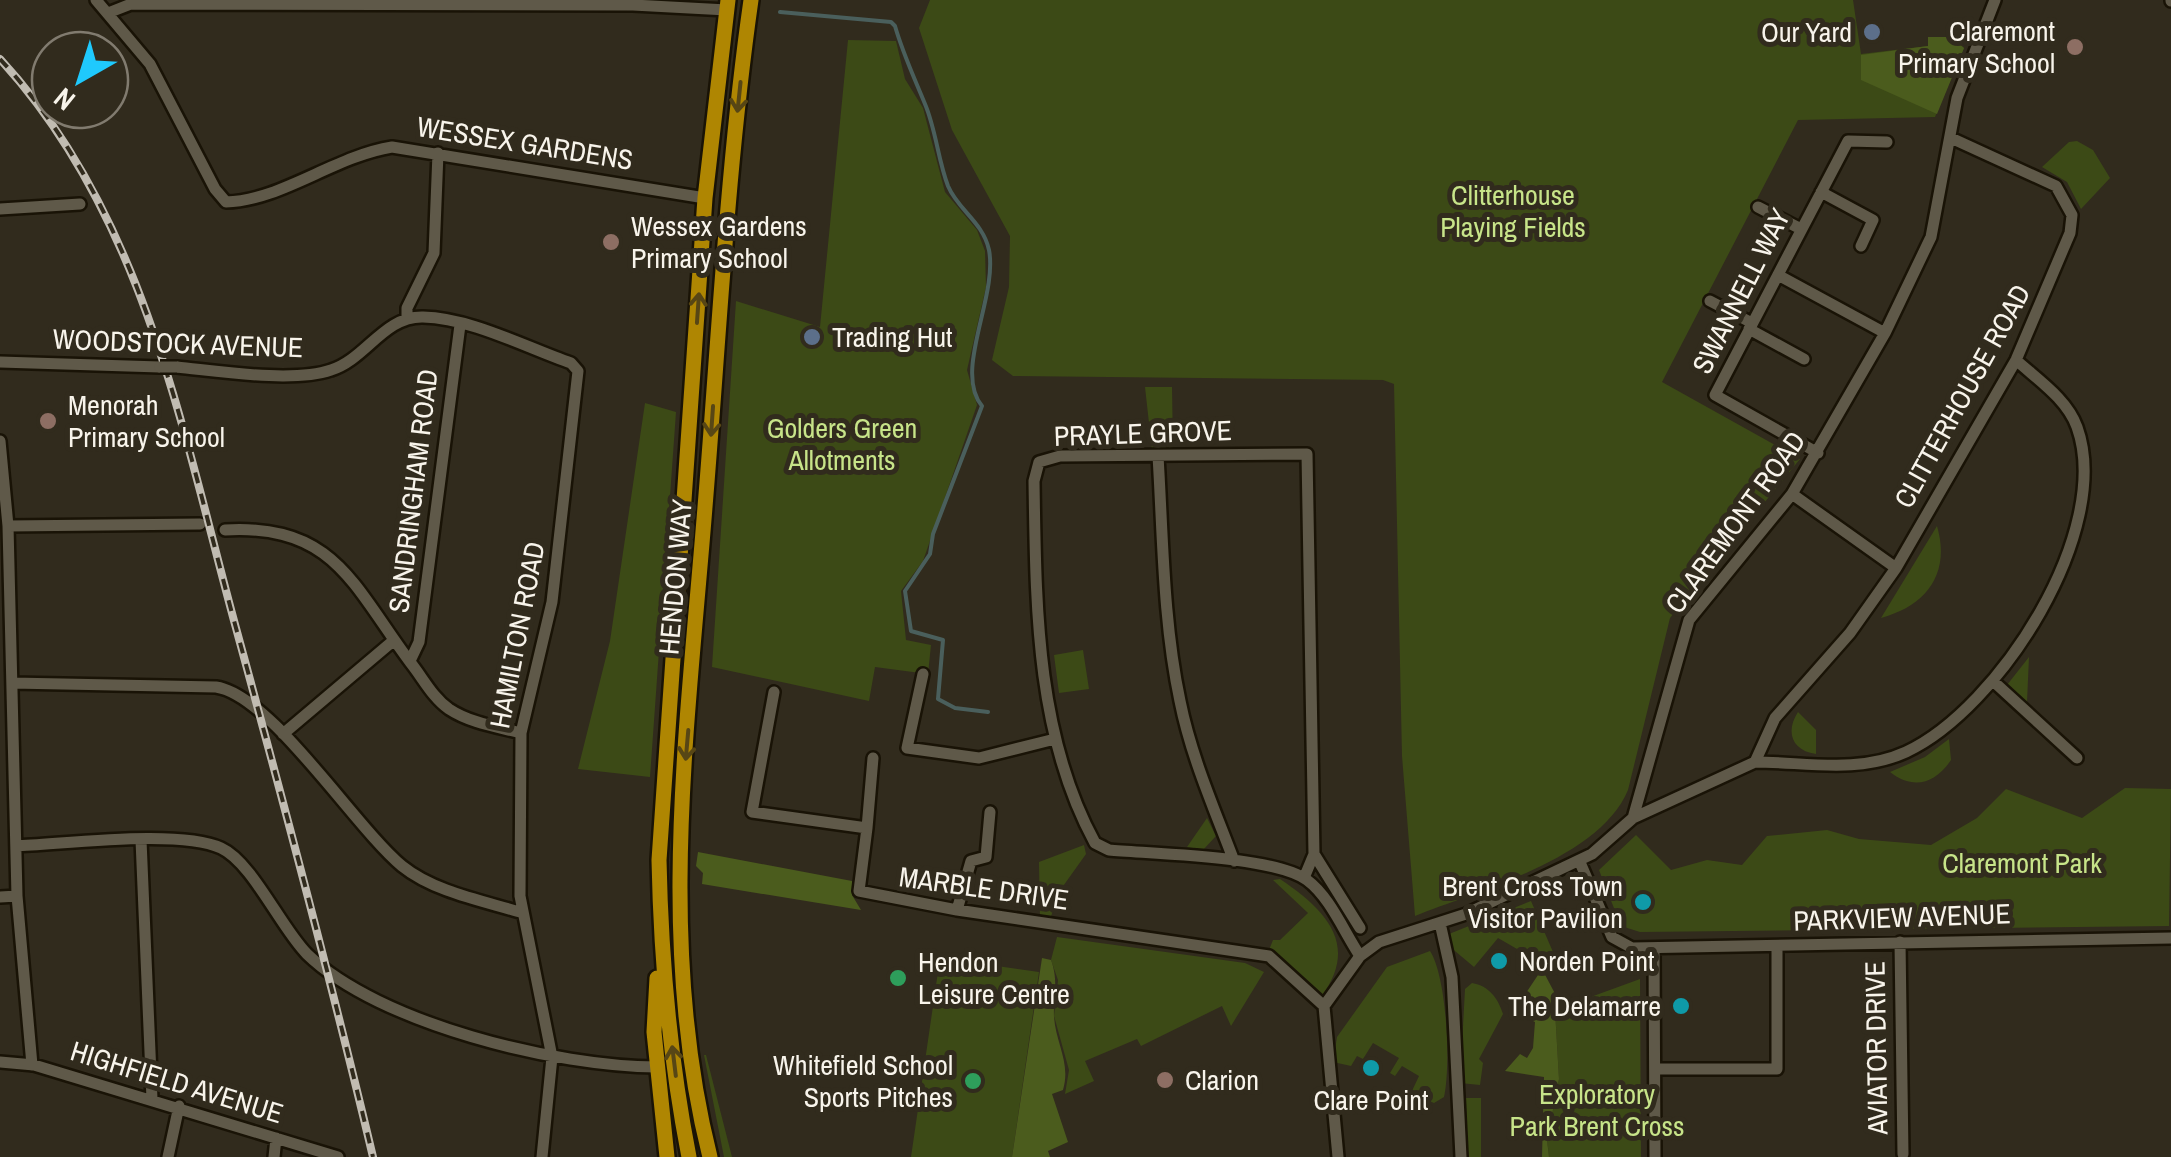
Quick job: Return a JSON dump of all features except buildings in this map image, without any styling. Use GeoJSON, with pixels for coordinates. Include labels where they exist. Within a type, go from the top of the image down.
{"type":"FeatureCollection","features":[{"type":"Feature","properties":{"kind":"highway","name":"HENDON WAY"},"geometry":{"type":"LineString","coordinates":[[709,1152],[686,1012],[679,865],[728,190],[751,0]]}},
{"type":"Feature","properties":{"kind":"highway","name":"HENDON WAY"},"geometry":{"type":"LineString","coordinates":[[690,1157],[660,929],[662,778],[705,198],[728,5]]}},
{"type":"Feature","properties":{"kind":"highway"},"geometry":{"type":"LineString","coordinates":[[660,929],[654,1032],[667,1157]]}},
{"type":"Feature","properties":{"kind":"street"},"geometry":{"type":"LineString","coordinates":[[96,0],[108,13],[131,4],[728,5]]}},
{"type":"Feature","properties":{"kind":"street","name":"CLAREMONT ROAD"},"geometry":{"type":"LineString","coordinates":[[1633,818],[1689,620],[1792,494],[1818,454],[1885,332],[1930,236],[1957,98],[1995,0]]}},
{"type":"Feature","properties":{"kind":"street","name":"WESSEX GARDENS"},"geometry":{"type":"LineString","coordinates":[[108,13],[150,64],[215,189],[226,202],[248,201],[372,150],[392,147],[705,198]]}},
{"type":"Feature","properties":{"kind":"street","name":"CLITTERHOUSE ROAD"},"geometry":{"type":"LineString","coordinates":[[1755,762],[1774,718],[1850,632],[1896,568],[2016,360],[2058,268],[2072,214],[2056,186],[1951,138]]}},
{"type":"Feature","properties":{"kind":"street","name":"SWANNELL WAY"},"geometry":{"type":"LineString","coordinates":[[1818,454],[1715,395],[1848,142],[1887,142]]}},
{"type":"Feature","properties":{"kind":"street"},"geometry":{"type":"LineString","coordinates":[[438,153],[434,253],[407,308],[407,318],[460,325]]}},
{"type":"Feature","properties":{"kind":"street"},"geometry":{"type":"LineString","coordinates":[[1821,192],[1873,220],[1861,246]]}},
{"type":"Feature","properties":{"kind":"street"},"geometry":{"type":"LineString","coordinates":[[0,208],[80,204]]}},
{"type":"Feature","properties":{"kind":"street"},"geometry":{"type":"LineString","coordinates":[[1758,207],[1800,229]]}},
{"type":"Feature","properties":{"kind":"street"},"geometry":{"type":"LineString","coordinates":[[1778,276],[1885,332]]}},
{"type":"Feature","properties":{"kind":"street"},"geometry":{"type":"LineString","coordinates":[[1710,301],[1804,359]]}},
{"type":"Feature","properties":{"kind":"street","name":"WOODSTOCK AVENUE"},"geometry":{"type":"LineString","coordinates":[[0,362],[316,374],[344,364],[407,318]]}},
{"type":"Feature","properties":{"kind":"street","name":"HAMILTON ROAD"},"geometry":{"type":"LineString","coordinates":[[460,325],[570,363],[580,383],[558,560],[522,733],[523,913],[552,1057],[542,1157]]}},
{"type":"Feature","properties":{"kind":"street","name":"SANDRINGHAM ROAD"},"geometry":{"type":"LineString","coordinates":[[410,662],[419,642],[460,325]]}},
{"type":"Feature","properties":{"kind":"street"},"geometry":{"type":"LineString","coordinates":[[1338,1157],[1324,1006],[1360,956],[1379,942],[1440,923],[1579,860],[1604,846],[1633,818],[1755,762],[1845,767],[1908,752],[1938,731],[1993,681],[2039,618],[2066,557],[2084,455],[2077,424],[2063,402],[2016,360]]}},
{"type":"Feature","properties":{"kind":"street"},"geometry":{"type":"LineString","coordinates":[[0,441],[8,526],[12,683],[6,771],[16,846],[32,1065]]}},
{"type":"Feature","properties":{"kind":"street","name":"PRAYLE GROVE"},"geometry":{"type":"LineString","coordinates":[[1307,454],[1314,854],[1304,878],[1234,861],[1099,846],[1055,739],[1036,603],[1034,472],[1048,457],[1158,456],[1307,454]]}},
{"type":"Feature","properties":{"kind":"street"},"geometry":{"type":"LineString","coordinates":[[1158,456],[1169,642],[1180,702],[1194,754],[1234,861]]}},
{"type":"Feature","properties":{"kind":"street"},"geometry":{"type":"LineString","coordinates":[[1792,494],[1896,568]]}},
{"type":"Feature","properties":{"kind":"street"},"geometry":{"type":"LineString","coordinates":[[8,526],[200,524]]}},
{"type":"Feature","properties":{"kind":"street"},"geometry":{"type":"LineString","coordinates":[[225,530],[283,530],[317,548],[343,572],[449,708],[467,718],[522,733]]}},
{"type":"Feature","properties":{"kind":"street"},"geometry":{"type":"LineString","coordinates":[[282,734],[394,641]]}},
{"type":"Feature","properties":{"kind":"street"},"geometry":{"type":"LineString","coordinates":[[923,674],[907,748],[980,758],[1055,739]]}},
{"type":"Feature","properties":{"kind":"street"},"geometry":{"type":"LineString","coordinates":[[1993,681],[2076,758]]}},
{"type":"Feature","properties":{"kind":"street"},"geometry":{"type":"LineString","coordinates":[[12,683],[227,688],[250,702],[282,734],[404,868],[453,891],[523,913]]}},
{"type":"Feature","properties":{"kind":"street"},"geometry":{"type":"LineString","coordinates":[[774,692],[752,812],[867,828],[873,758]]}},
{"type":"Feature","properties":{"kind":"street"},"geometry":{"type":"LineString","coordinates":[[957,910],[971,861],[986,857],[990,812]]}},
{"type":"Feature","properties":{"kind":"street","name":"MARBLE DRIVE"},"geometry":{"type":"LineString","coordinates":[[867,828],[859,891],[957,910],[1269,956],[1324,1006]]}},
{"type":"Feature","properties":{"kind":"street"},"geometry":{"type":"LineString","coordinates":[[16,846],[141,840],[204,843],[228,852],[294,940],[330,973],[364,994],[442,1026],[552,1057],[657,1067]]}},
{"type":"Feature","properties":{"kind":"street"},"geometry":{"type":"LineString","coordinates":[[141,840],[152,1099]]}},
{"type":"Feature","properties":{"kind":"street"},"geometry":{"type":"LineString","coordinates":[[1314,854],[1360,928]]}},
{"type":"Feature","properties":{"kind":"street"},"geometry":{"type":"LineString","coordinates":[[1579,860],[1612,938],[1632,948],[1658,949],[1655,1157]]}},
{"type":"Feature","properties":{"kind":"street"},"geometry":{"type":"LineString","coordinates":[[1304,878],[1324,899],[1360,956]]}},
{"type":"Feature","properties":{"kind":"street"},"geometry":{"type":"LineString","coordinates":[[0,897],[17,896]]}},
{"type":"Feature","properties":{"kind":"street"},"geometry":{"type":"LineString","coordinates":[[1440,923],[1452,977],[1461,1157]]}},
{"type":"Feature","properties":{"kind":"street","name":"PARKVIEW AVENUE"},"geometry":{"type":"LineString","coordinates":[[1658,949],[2171,938]]}},
{"type":"Feature","properties":{"kind":"street","name":"AVIATOR DRIVE"},"geometry":{"type":"LineString","coordinates":[[1900,942],[1902,1154]]}},
{"type":"Feature","properties":{"kind":"street"},"geometry":{"type":"LineString","coordinates":[[1655,1068],[1777,1068],[1777,946]]}},
{"type":"Feature","properties":{"kind":"street","name":"HIGHFIELD AVENUE"},"geometry":{"type":"LineString","coordinates":[[0,1062],[32,1065],[179,1106],[338,1157]]}},
{"type":"Feature","properties":{"kind":"street"},"geometry":{"type":"LineString","coordinates":[[168,1157],[179,1106]]}},
{"type":"Feature","properties":{"kind":"street"},"geometry":{"type":"LineString","coordinates":[[274,1157],[276,1138]]}},
{"type":"Feature","properties":{"kind":"green space","name":"Clitterhouse Playing Fields"},"geometry":{"type":"Polygon","coordinates":[[[930,0],[1853,0],[1861,54],[1928,46],[1928,37],[1951,37],[1964,48],[1935,117],[1798,120],[1662,382],[1800,459],[1670,618],[1628,790],[1613,814],[1592,835],[1535,869],[1415,916],[1402,756],[1394,384],[1383,380],[1013,376],[992,360],[1009,287],[1010,236],[952,130],[919,28],[930,0]]]}},
{"type":"Feature","properties":{"kind":"green space"},"geometry":{"type":"Polygon","coordinates":[[[1928,37],[1951,37],[1964,48],[1937,114],[1861,80],[1861,55],[1928,46],[1928,37]]]}},
{"type":"Feature","properties":{"kind":"green space","name":"Golders Green Allotments"},"geometry":{"type":"Polygon","coordinates":[[[848,40],[896,41],[905,79],[923,108],[945,192],[977,230],[985,251],[986,287],[967,370],[977,405],[923,561],[901,591],[906,640],[931,645],[928,674],[875,667],[869,701],[712,667],[736,301],[820,327],[848,40]]]}},
{"type":"Feature","properties":{"kind":"green space"},"geometry":{"type":"Polygon","coordinates":[[[2077,141],[2093,150],[2110,178],[2081,209],[2067,182],[2042,167],[2069,142],[2077,141]]]}},
{"type":"Feature","properties":{"kind":"green space"},"geometry":{"type":"Polygon","coordinates":[[[1145,387],[1172,387],[1173,449],[1152,450],[1145,387]]]}},
{"type":"Feature","properties":{"kind":"green space"},"geometry":{"type":"Polygon","coordinates":[[[645,403],[676,412],[650,777],[578,769],[610,641],[645,403]]]}},
{"type":"Feature","properties":{"kind":"green space"},"geometry":{"type":"Polygon","coordinates":[[[1937,526],[1940,559],[1931,586],[1911,605],[1881,618],[1937,526]]]}},
{"type":"Feature","properties":{"kind":"green space"},"geometry":{"type":"Polygon","coordinates":[[[1083,650],[1089,689],[1059,693],[1054,655],[1083,650]]]}},
{"type":"Feature","properties":{"kind":"green space"},"geometry":{"type":"Polygon","coordinates":[[[2029,657],[2027,702],[2007,685],[2029,657]]]}},
{"type":"Feature","properties":{"kind":"green space"},"geometry":{"type":"Polygon","coordinates":[[[1798,712],[1816,730],[1816,754],[1801,749],[1793,739],[1792,727],[1798,712]]]}},
{"type":"Feature","properties":{"kind":"green space"},"geometry":{"type":"Polygon","coordinates":[[[1949,739],[1951,760],[1931,779],[1907,781],[1890,772],[1925,757],[1949,739]]]}},
{"type":"Feature","properties":{"kind":"green space","name":"Claremont Park"},"geometry":{"type":"Polygon","coordinates":[[[2125,788],[2171,789],[2169,926],[1640,932],[1621,926],[1599,870],[1636,835],[1671,870],[1707,860],[1742,865],[1767,836],[1827,830],[1859,839],[1931,845],[1977,818],[2006,789],[2082,818],[2125,788]]]}},
{"type":"Feature","properties":{"kind":"green space"},"geometry":{"type":"Polygon","coordinates":[[[1207,818],[1216,836],[1203,850],[1187,847],[1207,818]]]}},
{"type":"Feature","properties":{"kind":"green space"},"geometry":{"type":"Polygon","coordinates":[[[1084,845],[1086,854],[1061,889],[1050,919],[1040,918],[1039,862],[1084,845]]]}},
{"type":"Feature","properties":{"kind":"green space"},"geometry":{"type":"Polygon","coordinates":[[[698,852],[852,881],[852,895],[861,910],[702,884],[703,873],[696,866],[698,852]]]}},
{"type":"Feature","properties":{"kind":"green space"},"geometry":{"type":"Polygon","coordinates":[[[1280,879],[1311,903],[1332,930],[1338,961],[1321,997],[1269,950],[1273,940],[1280,940],[1308,913],[1273,880],[1280,879]]]}},
{"type":"Feature","properties":{"kind":"green space"},"geometry":{"type":"Polygon","coordinates":[[[1531,901],[1553,952],[1524,975],[1516,969],[1524,953],[1498,938],[1474,967],[1449,946],[1449,934],[1531,901]]]}},
{"type":"Feature","properties":{"kind":"green space"},"geometry":{"type":"Polygon","coordinates":[[[1057,937],[1245,963],[1264,972],[1231,1026],[1222,1006],[1141,1046],[1137,1039],[1085,1061],[1094,1081],[1065,1094],[1069,1070],[1054,1016],[1058,980],[1051,960],[1057,937]]]}},
{"type":"Feature","properties":{"kind":"green space"},"geometry":{"type":"Polygon","coordinates":[[[1430,951],[1444,1000],[1447,1044],[1444,1097],[1434,1103],[1411,1093],[1419,1076],[1402,1066],[1395,1076],[1390,1073],[1399,1058],[1373,1043],[1363,1059],[1357,1056],[1351,1066],[1333,1062],[1337,1037],[1387,967],[1430,951]]]}},
{"type":"Feature","properties":{"kind":"green space","name":"Whitefield School Sports Pitches"},"geometry":{"type":"Polygon","coordinates":[[[940,958],[1039,972],[1012,1157],[911,1157],[940,958]]]}},
{"type":"Feature","properties":{"kind":"green space"},"geometry":{"type":"Polygon","coordinates":[[[1042,958],[1051,960],[1055,975],[1054,1017],[1065,1080],[1063,1090],[1052,1094],[1068,1142],[1048,1151],[1050,1157],[1012,1157],[1042,958]]]}},
{"type":"Feature","properties":{"kind":"green space"},"geometry":{"type":"Polygon","coordinates":[[[1542,969],[1561,1005],[1555,1010],[1559,1079],[1547,1140],[1549,1157],[1542,1157],[1544,1077],[1505,1071],[1520,1054],[1527,1058],[1533,1048],[1535,1022],[1514,1011],[1542,969]]]}},
{"type":"Feature","properties":{"kind":"green space","name":"Exploratory Park Brent Cross"},"geometry":{"type":"Polygon","coordinates":[[[1640,979],[1641,1157],[1549,1157],[1547,1140],[1559,1079],[1555,1010],[1640,979]]]}},
{"type":"Feature","properties":{"kind":"green space"},"geometry":{"type":"Polygon","coordinates":[[[1472,983],[1492,994],[1503,1014],[1479,1059],[1483,1063],[1480,1085],[1460,1083],[1465,989],[1472,983]]]}},
{"type":"Feature","properties":{"kind":"green space"},"geometry":{"type":"Polygon","coordinates":[[[706,1055],[732,1157],[724,1157],[706,1055]]]}},
{"type":"Feature","properties":{"kind":"green space"},"geometry":{"type":"Polygon","coordinates":[[[1466,1098],[1481,1098],[1481,1157],[1467,1157],[1466,1098]]]}},
{"type":"Feature","properties":{"kind":"waterway"},"geometry":{"type":"LineString","coordinates":[[780,12],[891,22],[895,26],[929,114],[948,186],[989,250],[988,289],[972,373],[974,391],[982,406],[933,534],[930,554],[905,591],[911,631],[943,640],[938,699],[955,708],[988,712]]}},
{"type":"Feature","properties":{"kind":"railway"},"geometry":{"type":"LineString","coordinates":[[0,59],[49,120],[90,186],[124,255],[152,328],[197,478],[373,1157]]}},
{"type":"Feature","properties":{"kind":"place","name":"Our Yard"},"geometry":{"type":"Point","coordinates":[1872,32]}},
{"type":"Feature","properties":{"kind":"place","name":"Claremont Primary School"},"geometry":{"type":"Point","coordinates":[2075,47]}},
{"type":"Feature","properties":{"kind":"place","name":"Wessex Gardens Primary School"},"geometry":{"type":"Point","coordinates":[611,242]}},
{"type":"Feature","properties":{"kind":"place","name":"Trading Hut"},"geometry":{"type":"Point","coordinates":[812,337]}},
{"type":"Feature","properties":{"kind":"place","name":"Menorah Primary School"},"geometry":{"type":"Point","coordinates":[48,421]}},
{"type":"Feature","properties":{"kind":"place","name":"Brent Cross Town Visitor Pavilion"},"geometry":{"type":"Point","coordinates":[1643,902]}},
{"type":"Feature","properties":{"kind":"place","name":"Norden Point"},"geometry":{"type":"Point","coordinates":[1499,961]}},
{"type":"Feature","properties":{"kind":"place","name":"Hendon Leisure Centre"},"geometry":{"type":"Point","coordinates":[898,978]}},
{"type":"Feature","properties":{"kind":"place","name":"The Delamarre"},"geometry":{"type":"Point","coordinates":[1681,1006]}},
{"type":"Feature","properties":{"kind":"place","name":"Clare Point"},"geometry":{"type":"Point","coordinates":[1371,1068]}},
{"type":"Feature","properties":{"kind":"place","name":"Clarion"},"geometry":{"type":"Point","coordinates":[1165,1080]}},
{"type":"Feature","properties":{"kind":"place","name":"Whitefield School Sports Pitches"},"geometry":{"type":"Point","coordinates":[973,1081]}}]}
